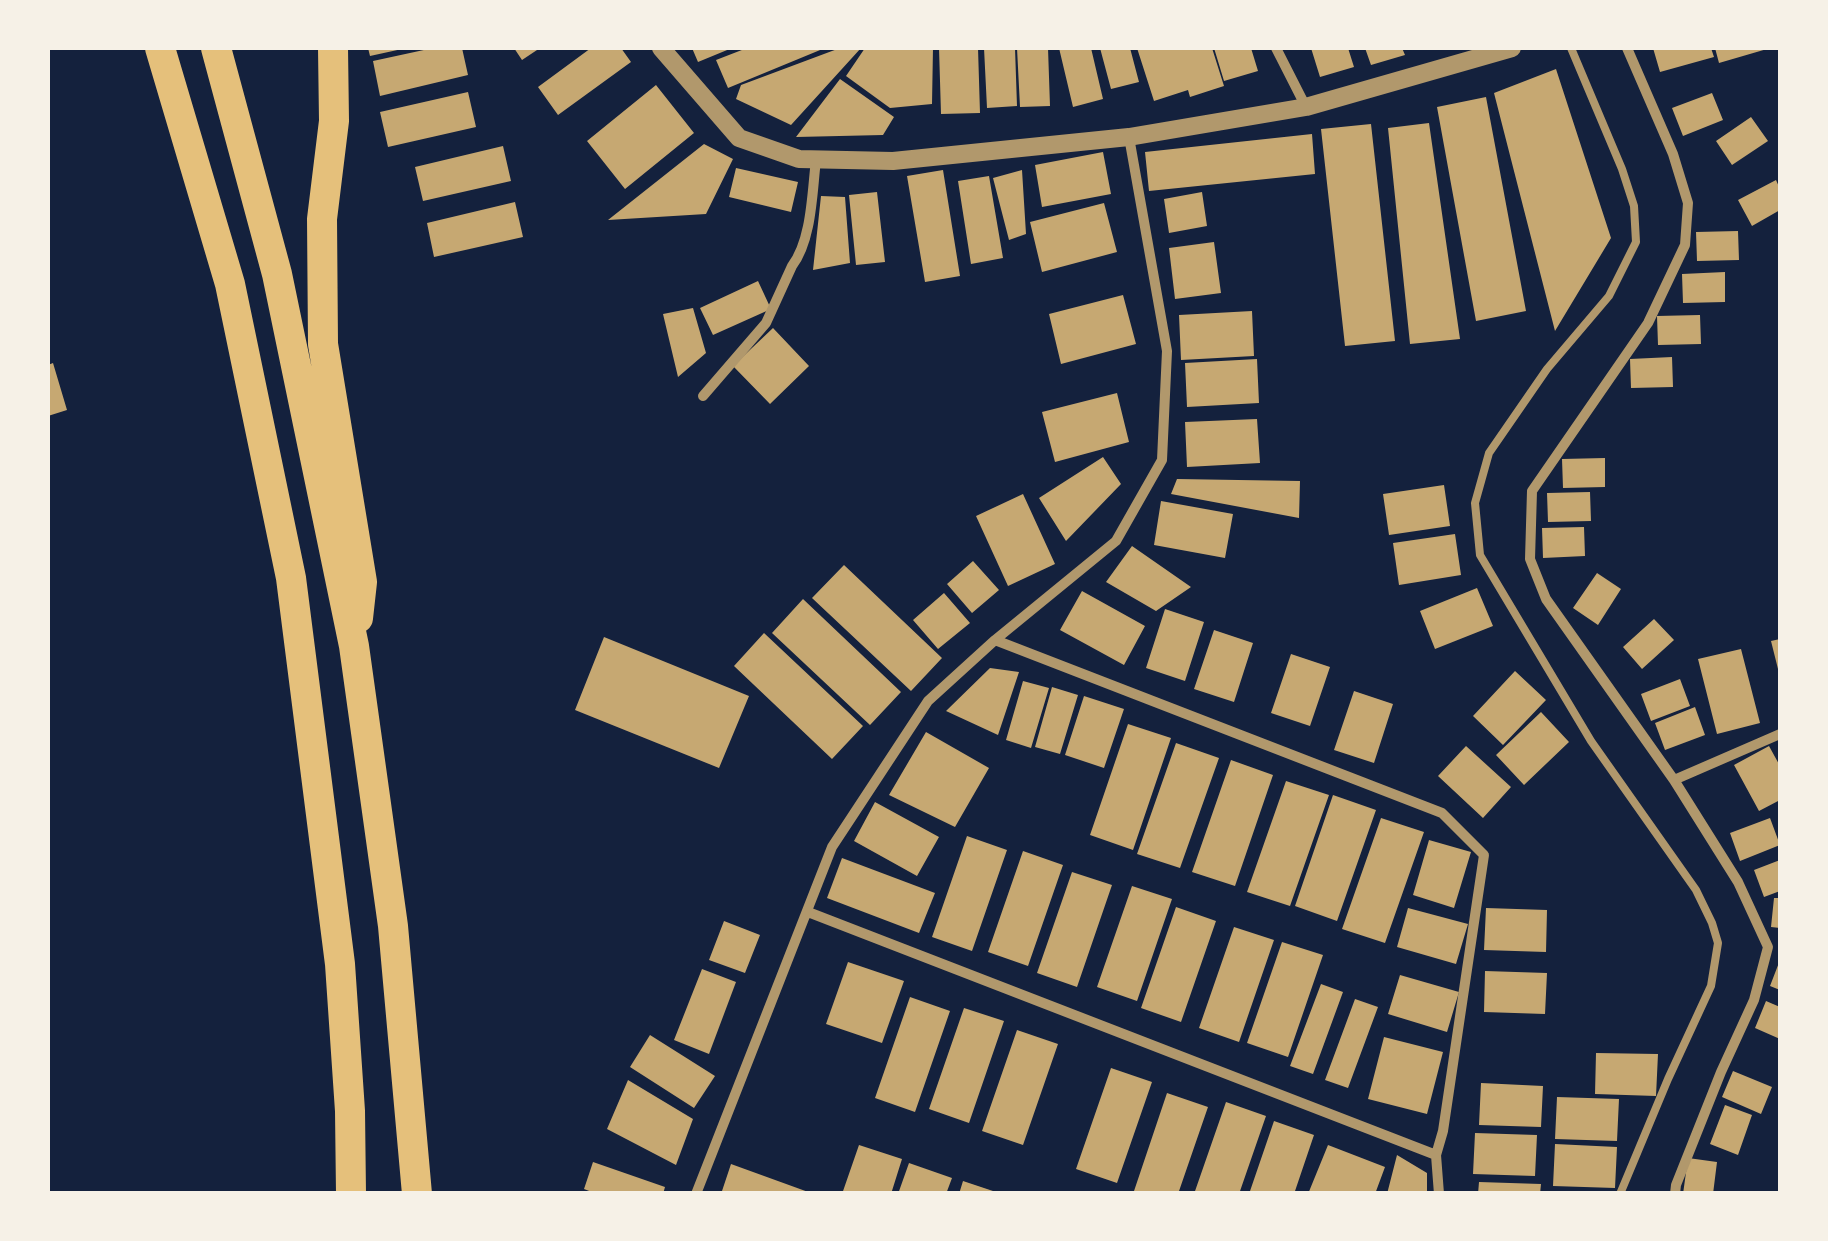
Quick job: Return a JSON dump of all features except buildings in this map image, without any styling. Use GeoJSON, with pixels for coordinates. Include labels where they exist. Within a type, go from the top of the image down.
{"type":"FeatureCollection","features":[{"type":"Feature","properties":{"kind":"highway"},"geometry":{"type":"LineString","coordinates":[[160,48],[230,284],[291,578],[340,964],[351,1194]]}},
{"type":"Feature","properties":{"kind":"highway"},"geometry":{"type":"LineString","coordinates":[[216,48],[277,274],[354,646],[393,926],[417,1194]]}},
{"type":"Feature","properties":{"kind":"highway"},"geometry":{"type":"LineString","coordinates":[[333,48],[334,121],[322,218],[323,344],[362,582],[354,646]]}},
{"type":"Feature","properties":{"kind":"street"},"geometry":{"type":"LineString","coordinates":[[661,48],[739,138],[800,159],[893,161],[1129,138],[1306,106],[1512,48]]}},
{"type":"Feature","properties":{"kind":"street"},"geometry":{"type":"LineString","coordinates":[[1276,48],[1306,106]]}},
{"type":"Feature","properties":{"kind":"street"},"geometry":{"type":"LineString","coordinates":[[1627,48],[1673,154],[1688,203],[1685,245],[1648,323],[1532,491],[1530,559],[1546,599],[1674,780],[1738,882],[1768,947],[1754,1000],[1721,1072],[1675,1194]]}},
{"type":"Feature","properties":{"kind":"street"},"geometry":{"type":"LineString","coordinates":[[696,1194],[832,847],[928,701],[1116,540],[1162,460],[1168,351],[1129,138]]}},
{"type":"Feature","properties":{"kind":"street"},"geometry":{"type":"LineString","coordinates":[[704,396],[766,323],[798,259],[806,238],[816,160]]}},
{"type":"Feature","properties":{"kind":"street"},"geometry":{"type":"LineString","coordinates":[[995,640],[1442,813],[1484,855],[1444,1130],[1436,1155],[1438,1194]]}},
{"type":"Feature","properties":{"kind":"street"},"geometry":{"type":"LineString","coordinates":[[1674,780],[1780,734]]}},
{"type":"Feature","properties":{"kind":"street"},"geometry":{"type":"LineString","coordinates":[[808,912],[1436,1155]]}},
{"type":"Feature","properties":{"kind":"lane"},"geometry":{"type":"LineString","coordinates":[[1571,48],[1622,169],[1634,206],[1636,242],[1610,296],[1547,368],[1489,453],[1475,503],[1480,555],[1591,742],[1696,890],[1718,943],[1711,986],[1620,1194]]}}]}
